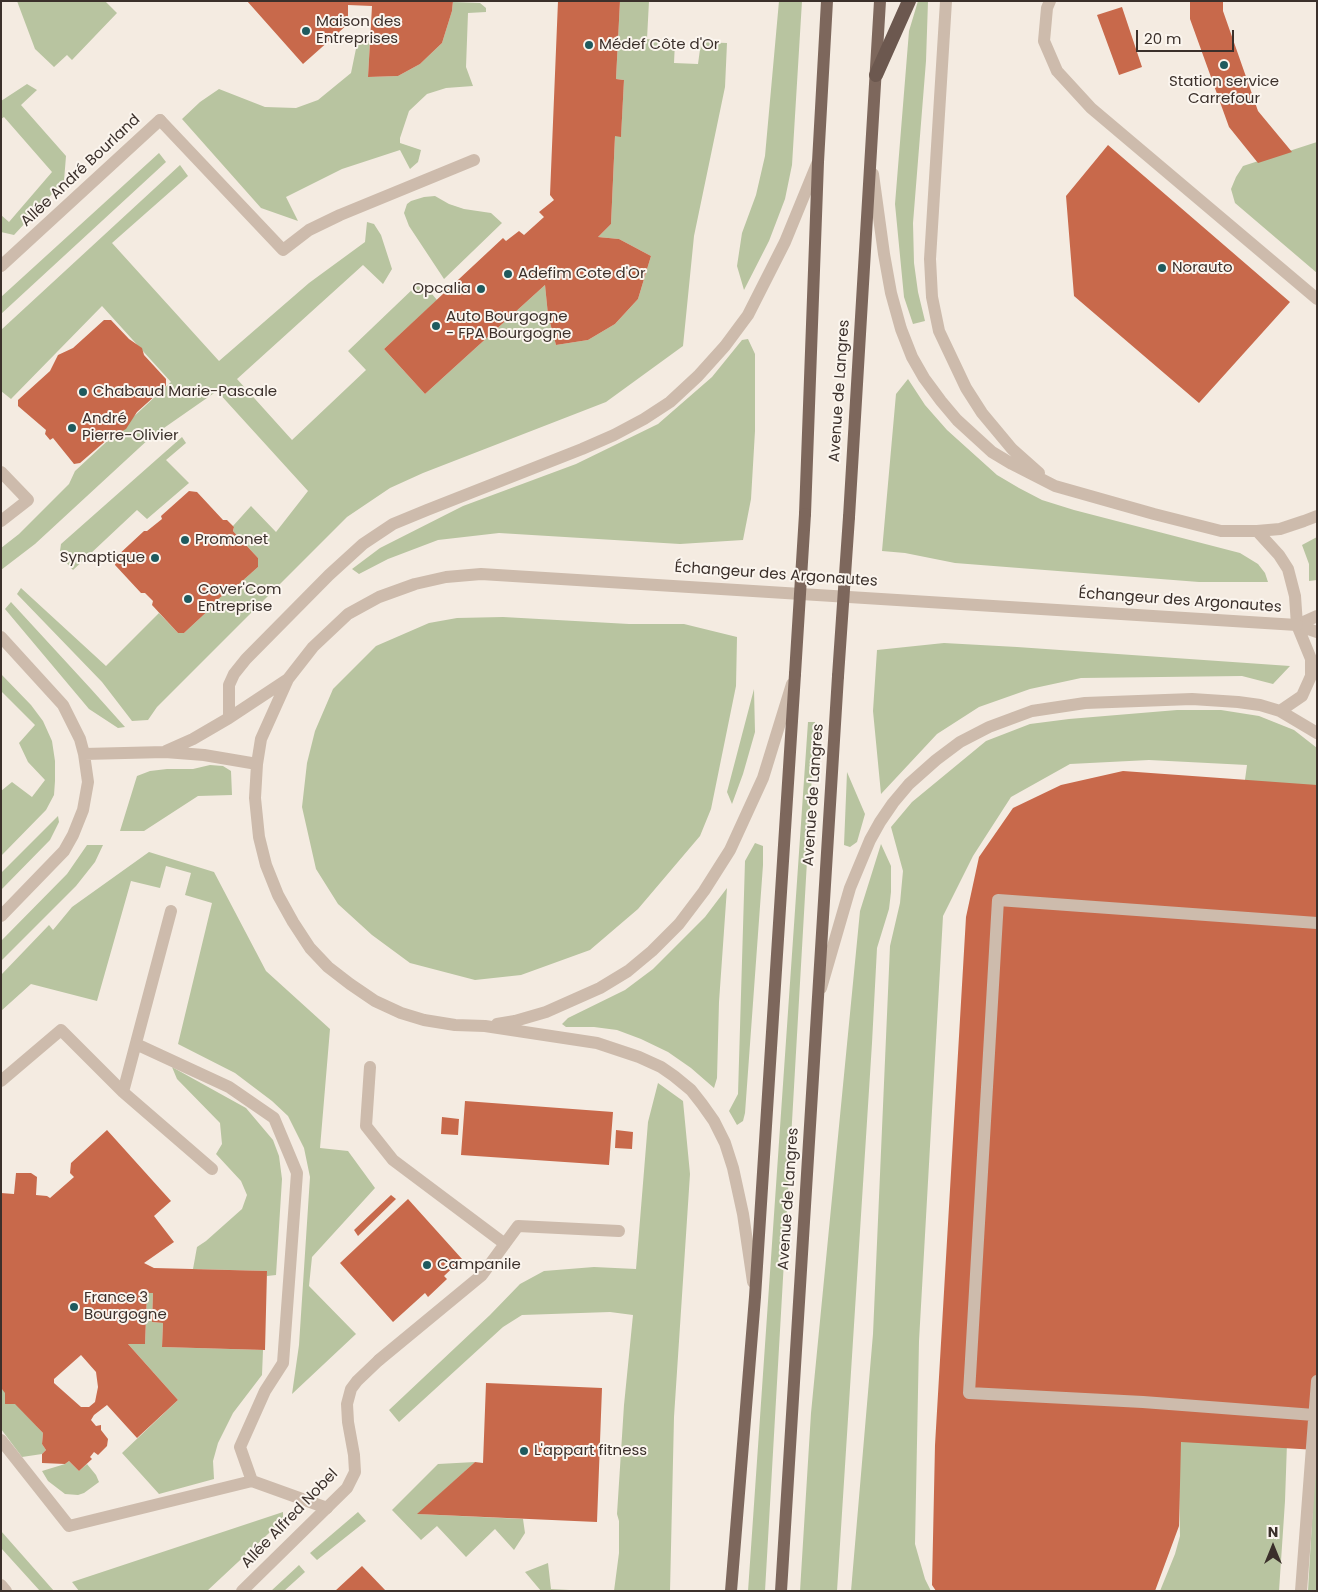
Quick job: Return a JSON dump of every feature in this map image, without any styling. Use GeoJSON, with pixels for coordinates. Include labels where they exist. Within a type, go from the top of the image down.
{"type":"FeatureCollection","features":[{"type":"Feature","properties":{"kind":"highway"},"geometry":{"type":"LineString","coordinates":[[876,75],[909,1]]}},
{"type":"Feature","properties":{"kind":"main road","name":"Avenue de Langres"},"geometry":{"type":"LineString","coordinates":[[731,1591],[755,1297],[805,514],[818,162],[827,1]]}},
{"type":"Feature","properties":{"kind":"main road","name":"Avenue de Langres"},"geometry":{"type":"LineString","coordinates":[[781,1591],[880,1]]}},
{"type":"Feature","properties":{"kind":"street"},"geometry":{"type":"LineString","coordinates":[[946,1],[930,259],[932,297],[939,332],[966,388],[982,413],[1012,449],[1055,486]]}},
{"type":"Feature","properties":{"kind":"street"},"geometry":{"type":"LineString","coordinates":[[1050,1],[1047,8],[1044,41],[1057,72],[1091,108],[1317,299]]}},
{"type":"Feature","properties":{"kind":"street","name":"Allée André Bourland"},"geometry":{"type":"LineString","coordinates":[[1,266],[160,120],[283,250],[309,230],[340,215],[474,160]]}},
{"type":"Feature","properties":{"kind":"street"},"geometry":{"type":"LineString","coordinates":[[871,158],[891,293],[901,329],[912,357],[924,378],[941,401],[972,435],[992,452],[1055,486],[1221,531],[1257,531],[1280,528],[1304,522],[1317,516]]}},
{"type":"Feature","properties":{"kind":"street"},"geometry":{"type":"LineString","coordinates":[[229,718],[229,685],[234,674],[246,659],[322,582],[363,544],[393,524],[614,435],[670,402],[698,376],[725,346],[748,315],[786,242],[818,162]]}},
{"type":"Feature","properties":{"kind":"street"},"geometry":{"type":"LineString","coordinates":[[1,472],[28,500],[1,521]]}},
{"type":"Feature","properties":{"kind":"street"},"geometry":{"type":"LineString","coordinates":[[1257,531],[1279,555],[1288,569],[1298,625],[1311,659],[1312,676],[1302,696],[1280,712]]}},
{"type":"Feature","properties":{"kind":"street","name":"Échangeur des Argonautes"},"geometry":{"type":"LineString","coordinates":[[755,1297],[743,1214],[733,1168],[725,1143],[714,1121],[691,1090],[661,1067],[597,1043],[484,1026],[455,1025],[424,1020],[401,1013],[375,1001],[350,984],[328,967],[310,948],[278,896],[266,865],[259,837],[255,798],[256,764],[261,739],[288,679],[313,647],[348,614],[379,597],[415,584],[446,577],[481,574],[1298,625]]}},
{"type":"Feature","properties":{"kind":"street"},"geometry":{"type":"LineString","coordinates":[[1298,625],[1317,616]]}},
{"type":"Feature","properties":{"kind":"street"},"geometry":{"type":"LineString","coordinates":[[1298,625],[1317,632]]}},
{"type":"Feature","properties":{"kind":"street"},"geometry":{"type":"LineString","coordinates":[[1,637],[63,706],[76,729],[84,754],[88,782],[83,810],[64,852],[1,916]]}},
{"type":"Feature","properties":{"kind":"street","name":"Échangeur des Argonautes"},"geometry":{"type":"LineString","coordinates":[[484,1026],[515,1021],[546,1012],[600,988],[628,971],[652,951],[679,924],[704,891],[730,850],[763,778],[795,674]]}},
{"type":"Feature","properties":{"kind":"street","name":"Échangeur des Argonautes"},"geometry":{"type":"LineString","coordinates":[[165,752],[193,739],[229,718],[288,679]]}},
{"type":"Feature","properties":{"kind":"street"},"geometry":{"type":"LineString","coordinates":[[818,1000],[850,888],[870,840],[893,803],[909,784],[960,742],[1004,721],[1032,711],[1085,703],[1192,699],[1260,705],[1280,712],[1317,733]]}},
{"type":"Feature","properties":{"kind":"street","name":"Échangeur des Argonautes"},"geometry":{"type":"LineString","coordinates":[[84,754],[165,752],[204,755],[256,764]]}},
{"type":"Feature","properties":{"kind":"street"},"geometry":{"type":"LineString","coordinates":[[1314,1415],[1143,1402],[969,1393],[998,900],[1317,923]]}},
{"type":"Feature","properties":{"kind":"street"},"geometry":{"type":"LineString","coordinates":[[123,1092],[171,911]]}},
{"type":"Feature","properties":{"kind":"street"},"geometry":{"type":"LineString","coordinates":[[1,1081],[61,1030],[123,1092],[212,1169]]}},
{"type":"Feature","properties":{"kind":"street"},"geometry":{"type":"LineString","coordinates":[[136,1044],[229,1086],[274,1118],[297,1173],[283,1363],[265,1390],[240,1448],[252,1481]]}},
{"type":"Feature","properties":{"kind":"street"},"geometry":{"type":"LineString","coordinates":[[370,1067],[366,1126],[393,1160],[505,1244]]}},
{"type":"Feature","properties":{"kind":"street","name":"Allée Alfred Nobel"},"geometry":{"type":"LineString","coordinates":[[242,1591],[347,1488],[355,1472],[347,1404],[351,1389],[357,1381],[379,1360],[482,1275],[518,1226],[619,1231]]}},
{"type":"Feature","properties":{"kind":"street"},"geometry":{"type":"LineString","coordinates":[[1301,1591],[1317,1381]]}},
{"type":"Feature","properties":{"kind":"street"},"geometry":{"type":"LineString","coordinates":[[1,1440],[69,1526],[252,1481],[327,1508]]}},
{"type":"Feature","properties":{"kind":"street"},"geometry":{"type":"LineString","coordinates":[[1,1585],[6,1591]]}},
{"type":"Feature","properties":{"kind":"green space"},"geometry":{"type":"Polygon","coordinates":[[[17,1],[105,1],[117,13],[72,60],[67,55],[54,67],[35,49],[17,1]]]}},
{"type":"Feature","properties":{"kind":"green space"},"geometry":{"type":"Polygon","coordinates":[[[620,1],[649,1],[647,39],[675,42],[674,63],[698,64],[701,42],[727,43],[725,87],[694,236],[683,346],[606,402],[423,473],[390,488],[347,517],[157,707],[148,720],[132,721],[102,682],[17,594],[21,588],[106,666],[159,613],[178,633],[184,633],[212,607],[212,604],[227,592],[230,592],[258,567],[258,558],[233,531],[233,526],[251,506],[276,532],[308,491],[217,391],[151,437],[35,544],[1,570],[1,548],[19,534],[69,484],[75,471],[171,382],[102,306],[11,399],[1,391],[1,330],[180,165],[188,176],[112,243],[219,361],[309,283],[365,242],[367,222],[374,224],[381,235],[392,269],[383,284],[363,265],[237,379],[292,440],[366,370],[348,351],[417,285],[427,288],[437,300],[384,349],[425,394],[545,285],[548,315],[556,345],[588,340],[615,324],[638,299],[651,256],[619,239],[598,237],[611,224],[615,136],[621,136],[624,80],[616,79],[620,1]]]}},
{"type":"Feature","properties":{"kind":"green space"},"geometry":{"type":"Polygon","coordinates":[[[779,1],[802,1],[792,165],[785,199],[769,241],[744,290],[737,266],[742,233],[756,195],[765,156],[779,1]]]}},
{"type":"Feature","properties":{"kind":"green space"},"geometry":{"type":"Polygon","coordinates":[[[918,1],[928,1],[926,61],[913,223],[914,263],[925,321],[913,324],[904,297],[895,204],[909,31],[918,1]]]}},
{"type":"Feature","properties":{"kind":"green space"},"geometry":{"type":"Polygon","coordinates":[[[453,2],[480,3],[486,8],[486,12],[468,13],[466,67],[473,86],[446,88],[427,94],[409,111],[400,143],[421,150],[418,162],[410,169],[400,150],[342,169],[286,197],[298,221],[261,208],[182,119],[200,102],[219,89],[265,107],[296,108],[318,100],[351,73],[358,39],[370,41],[368,77],[398,76],[420,64],[442,43],[453,2]]]}},
{"type":"Feature","properties":{"kind":"green space"},"geometry":{"type":"Polygon","coordinates":[[[27,84],[37,90],[21,105],[66,156],[64,181],[14,235],[1,232],[1,215],[9,222],[52,172],[4,117],[1,119],[1,101],[27,84]]]}},
{"type":"Feature","properties":{"kind":"green space"},"geometry":{"type":"Polygon","coordinates":[[[1317,142],[1317,273],[1235,203],[1231,189],[1243,166],[1317,142]]]}},
{"type":"Feature","properties":{"kind":"green space"},"geometry":{"type":"Polygon","coordinates":[[[159,153],[166,162],[1,314],[1,297],[159,153]]]}},
{"type":"Feature","properties":{"kind":"green space"},"geometry":{"type":"Polygon","coordinates":[[[435,196],[449,204],[464,209],[491,213],[502,223],[444,279],[409,226],[404,213],[407,204],[411,201],[435,196]]]}},
{"type":"Feature","properties":{"kind":"green space"},"geometry":{"type":"Polygon","coordinates":[[[748,339],[755,354],[755,431],[751,499],[743,540],[680,544],[499,533],[438,540],[388,559],[359,574],[352,569],[380,548],[463,506],[576,464],[658,424],[712,377],[742,340],[748,339]]]}},
{"type":"Feature","properties":{"kind":"green space"},"geometry":{"type":"Polygon","coordinates":[[[908,379],[925,405],[947,430],[997,475],[1019,488],[1042,500],[1074,510],[1240,553],[1258,564],[1265,573],[1268,582],[1199,582],[955,563],[905,553],[882,551],[896,394],[908,379]]]}},
{"type":"Feature","properties":{"kind":"green space"},"geometry":{"type":"Polygon","coordinates":[[[182,437],[186,443],[166,460],[189,483],[147,519],[137,510],[73,570],[61,557],[61,544],[182,437]]]}},
{"type":"Feature","properties":{"kind":"green space"},"geometry":{"type":"Polygon","coordinates":[[[1317,537],[1317,580],[1309,581],[1309,564],[1302,545],[1317,537]]]}},
{"type":"Feature","properties":{"kind":"green space"},"geometry":{"type":"Polygon","coordinates":[[[11,602],[125,727],[118,728],[89,709],[5,609],[11,602]]]}},
{"type":"Feature","properties":{"kind":"green space"},"geometry":{"type":"Polygon","coordinates":[[[503,617],[629,624],[684,624],[737,637],[736,686],[711,809],[700,836],[638,909],[590,950],[521,975],[475,980],[410,963],[372,935],[338,904],[316,869],[302,807],[307,763],[315,731],[333,689],[376,646],[429,623],[457,618],[503,617]]]}},
{"type":"Feature","properties":{"kind":"green space"},"geometry":{"type":"Polygon","coordinates":[[[944,643],[1290,666],[1273,684],[1242,676],[1081,678],[1030,689],[979,707],[937,734],[881,794],[873,711],[877,650],[944,643]]]}},
{"type":"Feature","properties":{"kind":"green space"},"geometry":{"type":"Polygon","coordinates":[[[1,674],[31,705],[43,721],[52,741],[55,781],[54,795],[46,810],[1,856],[1,791],[12,782],[32,797],[45,780],[28,762],[19,743],[35,725],[1,691],[1,674]]]}},
{"type":"Feature","properties":{"kind":"green space"},"geometry":{"type":"Polygon","coordinates":[[[754,689],[755,732],[732,804],[727,792],[754,689]]]}},
{"type":"Feature","properties":{"kind":"green space"},"geometry":{"type":"Polygon","coordinates":[[[1177,710],[1221,710],[1259,716],[1294,730],[1317,748],[1317,889],[1244,787],[1247,765],[1149,760],[1070,764],[1011,797],[973,856],[943,916],[919,1341],[915,1544],[925,1579],[931,1591],[851,1591],[873,1334],[890,946],[900,903],[903,871],[891,827],[912,802],[986,741],[1030,724],[1177,710]]]}},
{"type":"Feature","properties":{"kind":"green space"},"geometry":{"type":"Polygon","coordinates":[[[808,722],[815,722],[765,1591],[748,1591],[808,722]]]}},
{"type":"Feature","properties":{"kind":"green space"},"geometry":{"type":"Polygon","coordinates":[[[210,765],[223,766],[231,771],[232,795],[198,796],[144,831],[120,831],[137,776],[150,771],[193,769],[210,765]]]}},
{"type":"Feature","properties":{"kind":"green space"},"geometry":{"type":"Polygon","coordinates":[[[847,772],[865,814],[857,842],[850,847],[844,845],[847,772]]]}},
{"type":"Feature","properties":{"kind":"green space"},"geometry":{"type":"Polygon","coordinates":[[[58,816],[59,822],[50,840],[1,890],[1,873],[58,816]]]}},
{"type":"Feature","properties":{"kind":"green space"},"geometry":{"type":"Polygon","coordinates":[[[755,843],[763,846],[763,865],[745,1113],[743,1121],[737,1125],[729,1111],[738,1094],[745,861],[755,843]]]}},
{"type":"Feature","properties":{"kind":"green space"},"geometry":{"type":"Polygon","coordinates":[[[881,844],[891,866],[891,892],[889,909],[877,948],[837,1591],[800,1591],[811,1413],[860,911],[881,844]]]}},
{"type":"Feature","properties":{"kind":"green space"},"geometry":{"type":"Polygon","coordinates":[[[87,845],[103,845],[95,862],[76,886],[1,961],[1,941],[67,874],[87,845]]]}},
{"type":"Feature","properties":{"kind":"green space"},"geometry":{"type":"Polygon","coordinates":[[[149,852],[214,872],[266,971],[330,1029],[320,1148],[348,1151],[375,1188],[312,1257],[309,1286],[356,1334],[292,1394],[299,1345],[310,1177],[304,1148],[288,1116],[272,1101],[235,1073],[178,1044],[212,903],[185,895],[191,873],[166,866],[160,888],[131,881],[97,1001],[31,984],[1,1011],[1,975],[49,925],[53,930],[72,907],[149,852]]]}},
{"type":"Feature","properties":{"kind":"green space"},"geometry":{"type":"Polygon","coordinates":[[[727,888],[719,1002],[717,1078],[714,1088],[691,1068],[668,1052],[641,1039],[617,1030],[594,1027],[566,1027],[562,1024],[568,1018],[625,990],[653,969],[705,917],[727,888]]]}},
{"type":"Feature","properties":{"kind":"green space"},"geometry":{"type":"Polygon","coordinates":[[[172,1067],[246,1108],[273,1140],[279,1156],[282,1179],[276,1275],[267,1276],[267,1271],[193,1269],[197,1247],[242,1209],[247,1195],[241,1181],[216,1154],[222,1144],[220,1123],[177,1079],[172,1067]]]}},
{"type":"Feature","properties":{"kind":"green space"},"geometry":{"type":"Polygon","coordinates":[[[658,1083],[683,1101],[690,1174],[674,1417],[670,1591],[614,1591],[619,1553],[619,1521],[617,1514],[624,1405],[633,1315],[610,1312],[522,1315],[503,1327],[399,1422],[389,1410],[490,1315],[520,1284],[544,1271],[594,1267],[636,1269],[648,1122],[658,1083]]]}},
{"type":"Feature","properties":{"kind":"green space"},"geometry":{"type":"Polygon","coordinates":[[[147,1293],[153,1293],[152,1322],[163,1323],[162,1347],[263,1350],[262,1375],[233,1413],[218,1443],[213,1461],[214,1479],[159,1494],[122,1453],[178,1400],[128,1344],[145,1344],[147,1293]]]}},
{"type":"Feature","properties":{"kind":"green space"},"geometry":{"type":"Polygon","coordinates":[[[1,1388],[43,1433],[42,1444],[46,1450],[42,1454],[22,1457],[1,1429],[1,1388]]]}},
{"type":"Feature","properties":{"kind":"green space"},"geometry":{"type":"Polygon","coordinates":[[[1178,1426],[1287,1443],[1279,1591],[1160,1591],[1180,1536],[1178,1426]]]}},
{"type":"Feature","properties":{"kind":"green space"},"geometry":{"type":"Polygon","coordinates":[[[1316,1450],[1317,1591],[1308,1591],[1316,1450]]]}},
{"type":"Feature","properties":{"kind":"green space"},"geometry":{"type":"Polygon","coordinates":[[[69,1461],[79,1471],[87,1464],[99,1482],[84,1493],[78,1495],[65,1494],[48,1481],[42,1471],[69,1461]]]}},
{"type":"Feature","properties":{"kind":"green space"},"geometry":{"type":"Polygon","coordinates":[[[475,1462],[418,1514],[523,1519],[525,1533],[514,1550],[495,1529],[466,1557],[437,1526],[421,1540],[392,1510],[438,1464],[475,1462]]]}},
{"type":"Feature","properties":{"kind":"green space"},"geometry":{"type":"Polygon","coordinates":[[[283,1512],[283,1520],[207,1591],[79,1591],[72,1582],[283,1512]]]}},
{"type":"Feature","properties":{"kind":"green space"},"geometry":{"type":"Polygon","coordinates":[[[358,1512],[366,1521],[317,1560],[310,1553],[358,1512]]]}},
{"type":"Feature","properties":{"kind":"green space"},"geometry":{"type":"Polygon","coordinates":[[[1,1531],[54,1591],[40,1591],[1,1548],[1,1531]]]}},
{"type":"Feature","properties":{"kind":"green space"},"geometry":{"type":"Polygon","coordinates":[[[548,1563],[551,1589],[588,1591],[541,1591],[525,1572],[548,1563]]]}},
{"type":"Feature","properties":{"kind":"green space"},"geometry":{"type":"Polygon","coordinates":[[[299,1565],[305,1572],[284,1591],[271,1591],[299,1565]]]}},
{"type":"Feature","properties":{"kind":"building"},"geometry":{"type":"Polygon","coordinates":[[[247,1],[453,1],[452,11],[442,43],[420,64],[398,76],[368,77],[372,6],[348,5],[348,24],[303,64],[247,1]]]}},
{"type":"Feature","properties":{"kind":"building"},"geometry":{"type":"Polygon","coordinates":[[[558,1],[620,1],[616,79],[624,80],[621,137],[615,136],[611,224],[598,237],[619,239],[651,256],[638,299],[615,324],[588,340],[556,345],[548,315],[545,285],[425,394],[384,349],[503,238],[506,241],[519,231],[524,235],[544,217],[539,212],[554,200],[550,195],[558,1]]]}},
{"type":"Feature","properties":{"kind":"building","name":"Station service Carrefour"},"geometry":{"type":"Polygon","coordinates":[[[1190,1],[1223,1],[1223,11],[1258,111],[1292,152],[1258,163],[1229,127],[1190,19],[1190,1]]]}},
{"type":"Feature","properties":{"kind":"building"},"geometry":{"type":"Polygon","coordinates":[[[1122,7],[1142,67],[1119,75],[1097,15],[1122,7]]]}},
{"type":"Feature","properties":{"kind":"building"},"geometry":{"type":"Polygon","coordinates":[[[1108,145],[1290,302],[1199,403],[1074,296],[1066,196],[1108,145]]]}},
{"type":"Feature","properties":{"kind":"building"},"geometry":{"type":"Polygon","coordinates":[[[104,320],[111,320],[129,339],[142,348],[144,355],[166,379],[166,386],[137,412],[126,429],[109,438],[80,463],[74,464],[53,438],[50,440],[45,434],[46,430],[18,406],[18,400],[50,371],[58,355],[73,348],[104,320]]]}},
{"type":"Feature","properties":{"kind":"building"},"geometry":{"type":"Polygon","coordinates":[[[189,491],[197,492],[223,520],[227,520],[234,527],[233,531],[258,558],[258,567],[230,592],[227,592],[212,604],[212,607],[184,633],[178,633],[152,605],[153,601],[145,593],[141,593],[115,565],[116,557],[144,531],[147,531],[162,519],[161,516],[189,491]]]}},
{"type":"Feature","properties":{"kind":"building"},"geometry":{"type":"Polygon","coordinates":[[[1123,771],[1317,785],[1317,1450],[1181,1442],[1179,1526],[1155,1591],[936,1591],[932,1585],[935,1445],[966,917],[979,857],[1013,808],[1061,785],[1123,771]]]}},
{"type":"Feature","properties":{"kind":"building"},"geometry":{"type":"Polygon","coordinates":[[[465,1101],[613,1112],[609,1165],[461,1155],[465,1101]]]}},
{"type":"Feature","properties":{"kind":"building"},"geometry":{"type":"Polygon","coordinates":[[[442,1117],[459,1119],[458,1135],[441,1134],[442,1117]]]}},
{"type":"Feature","properties":{"kind":"building","name":"France 3 Bourgogne"},"geometry":{"type":"Polygon","coordinates":[[[107,1130],[171,1201],[154,1216],[174,1242],[144,1263],[154,1268],[267,1271],[265,1350],[162,1347],[163,1323],[152,1322],[153,1293],[147,1293],[145,1344],[128,1344],[178,1400],[137,1438],[107,1405],[94,1415],[91,1420],[96,1426],[101,1425],[101,1430],[108,1439],[107,1446],[98,1455],[94,1452],[90,1457],[92,1459],[79,1471],[69,1461],[65,1464],[42,1463],[42,1454],[46,1450],[42,1444],[43,1433],[15,1404],[5,1404],[5,1393],[1,1388],[1,1193],[14,1194],[16,1173],[31,1173],[37,1177],[36,1195],[50,1198],[74,1177],[70,1173],[71,1163],[107,1130]],[[81,1355],[54,1379],[54,1383],[81,1407],[89,1407],[95,1402],[98,1387],[96,1372],[81,1355]]]}},
{"type":"Feature","properties":{"kind":"building"},"geometry":{"type":"Polygon","coordinates":[[[616,1130],[633,1132],[632,1149],[615,1148],[616,1130]]]}},
{"type":"Feature","properties":{"kind":"building"},"geometry":{"type":"Polygon","coordinates":[[[391,1195],[396,1199],[358,1236],[354,1230],[391,1195]]]}},
{"type":"Feature","properties":{"kind":"building"},"geometry":{"type":"Polygon","coordinates":[[[408,1199],[462,1259],[444,1276],[447,1279],[428,1297],[425,1293],[393,1322],[340,1263],[408,1199]]]}},
{"type":"Feature","properties":{"kind":"building"},"geometry":{"type":"Polygon","coordinates":[[[486,1383],[602,1388],[597,1522],[417,1514],[475,1462],[483,1463],[486,1383]]]}},
{"type":"Feature","properties":{"kind":"building"},"geometry":{"type":"Polygon","coordinates":[[[362,1566],[386,1591],[335,1591],[362,1566]]]}},
{"type":"Feature","properties":{"kind":"place","name":"Maison des Entreprises"},"geometry":{"type":"Point","coordinates":[306,31]}},
{"type":"Feature","properties":{"kind":"place","name":"Médef Côte d'Or"},"geometry":{"type":"Point","coordinates":[589,45]}},
{"type":"Feature","properties":{"kind":"place","name":"Station service Carrefour"},"geometry":{"type":"Point","coordinates":[1224,65]}},
{"type":"Feature","properties":{"kind":"place","name":"Norauto"},"geometry":{"type":"Point","coordinates":[1162,268]}},
{"type":"Feature","properties":{"kind":"place","name":"Adefim Cote d'Or"},"geometry":{"type":"Point","coordinates":[508,274]}},
{"type":"Feature","properties":{"kind":"place","name":"Opcalia"},"geometry":{"type":"Point","coordinates":[481,289]}},
{"type":"Feature","properties":{"kind":"place","name":"Auto Bourgogne - FPA Bourgogne"},"geometry":{"type":"Point","coordinates":[436,326]}},
{"type":"Feature","properties":{"kind":"place","name":"Chabaud Marie-Pascale"},"geometry":{"type":"Point","coordinates":[83,392]}},
{"type":"Feature","properties":{"kind":"place","name":"André Pierre-Olivier"},"geometry":{"type":"Point","coordinates":[72,428]}},
{"type":"Feature","properties":{"kind":"place","name":"Promonet"},"geometry":{"type":"Point","coordinates":[185,540]}},
{"type":"Feature","properties":{"kind":"place","name":"Synaptique"},"geometry":{"type":"Point","coordinates":[155,558]}},
{"type":"Feature","properties":{"kind":"place","name":"Cover'Com Entreprise"},"geometry":{"type":"Point","coordinates":[188,599]}},
{"type":"Feature","properties":{"kind":"place","name":"Campanile"},"geometry":{"type":"Point","coordinates":[427,1265]}},
{"type":"Feature","properties":{"kind":"place","name":"France 3 Bourgogne"},"geometry":{"type":"Point","coordinates":[74,1307]}},
{"type":"Feature","properties":{"kind":"place","name":"L'appart fitness"},"geometry":{"type":"Point","coordinates":[524,1451]}}]}
